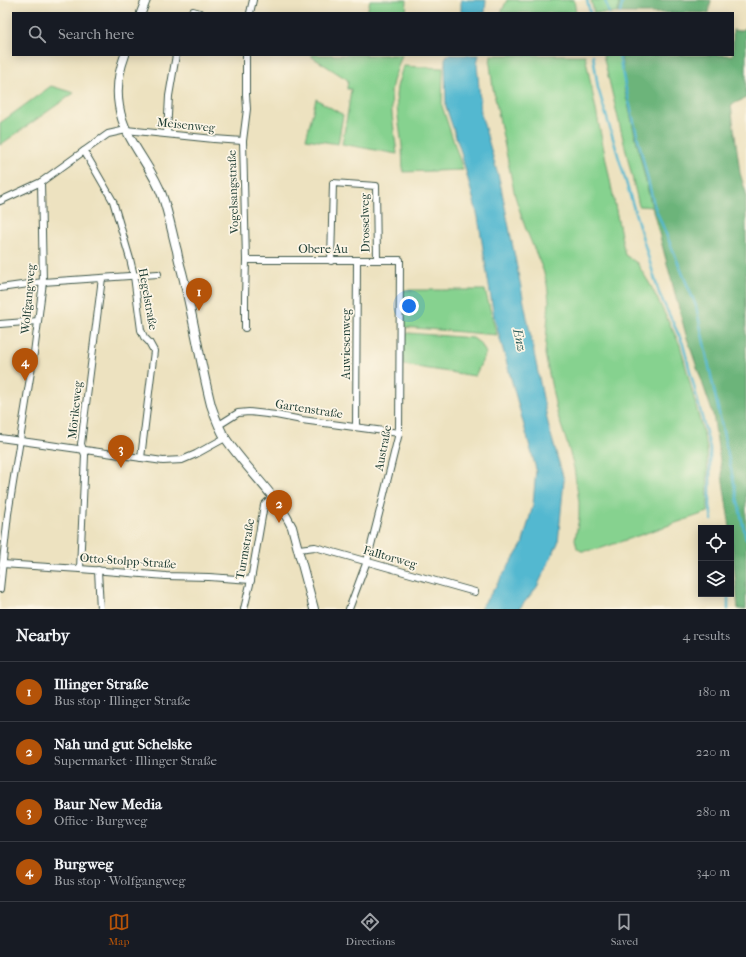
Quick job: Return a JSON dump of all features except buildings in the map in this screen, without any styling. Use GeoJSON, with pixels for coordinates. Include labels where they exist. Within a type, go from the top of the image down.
{"type":"FeatureCollection","features":[{"type":"Feature","properties":{"kind":"street"},"geometry":{"type":"LineString","coordinates":[[141,12],[146,0]]}},
{"type":"Feature","properties":{"kind":"street"},"geometry":{"type":"LineString","coordinates":[[250,12],[253,0]]}},
{"type":"Feature","properties":{"kind":"street"},"geometry":{"type":"LineString","coordinates":[[125,56],[119,77],[118,92],[122,120],[126,130],[162,194],[182,273],[211,406],[226,438],[287,516],[299,550],[314,609]]}},
{"type":"Feature","properties":{"kind":"street"},"geometry":{"type":"LineString","coordinates":[[167,134],[170,96],[176,56]]}},
{"type":"Feature","properties":{"kind":"street","name":"Vogelsangstraße"},"geometry":{"type":"LineString","coordinates":[[245,328],[244,298],[246,260],[243,141],[247,110],[246,56]]}},
{"type":"Feature","properties":{"kind":"street"},"geometry":{"type":"LineString","coordinates":[[0,202],[41,182],[108,134],[126,130]]}},
{"type":"Feature","properties":{"kind":"street","name":"Meisenweg"},"geometry":{"type":"LineString","coordinates":[[126,130],[243,141]]}},
{"type":"Feature","properties":{"kind":"street","name":"Hegelstraße"},"geometry":{"type":"LineString","coordinates":[[84,151],[113,201],[134,276],[141,330],[154,351],[141,458]]}},
{"type":"Feature","properties":{"kind":"street","name":"Wolfgangweg"},"geometry":{"type":"LineString","coordinates":[[0,589],[8,514],[34,353],[43,282],[41,182]]}},
{"type":"Feature","properties":{"kind":"street","name":"Drosselweg"},"geometry":{"type":"LineString","coordinates":[[331,261],[333,183],[376,186],[377,260]]}},
{"type":"Feature","properties":{"kind":"street","name":"Obere Au"},"geometry":{"type":"LineString","coordinates":[[246,260],[400,260]]}},
{"type":"Feature","properties":{"kind":"street","name":"Austraße"},"geometry":{"type":"LineString","coordinates":[[348,609],[367,561],[399,434],[400,260]]}},
{"type":"Feature","properties":{"kind":"street","name":"Auwiesenweg"},"geometry":{"type":"LineString","coordinates":[[356,427],[357,261]]}},
{"type":"Feature","properties":{"kind":"street"},"geometry":{"type":"LineString","coordinates":[[0,288],[43,282],[158,274]]}},
{"type":"Feature","properties":{"kind":"street","name":"Mörikeweg"},"geometry":{"type":"LineString","coordinates":[[80,569],[85,455],[81,444],[102,278]]}},
{"type":"Feature","properties":{"kind":"street"},"geometry":{"type":"LineString","coordinates":[[0,324],[38,321]]}},
{"type":"Feature","properties":{"kind":"street","name":"Gartenstraße"},"geometry":{"type":"LineString","coordinates":[[219,425],[238,413],[249,412],[399,434]]}},
{"type":"Feature","properties":{"kind":"street"},"geometry":{"type":"LineString","coordinates":[[0,438],[163,461],[182,460],[226,438]]}},
{"type":"Feature","properties":{"kind":"street","name":"Turmstraße"},"geometry":{"type":"LineString","coordinates":[[244,609],[251,580],[264,505],[273,497]]}},
{"type":"Feature","properties":{"kind":"street","name":"Falltorweg"},"geometry":{"type":"LineString","coordinates":[[299,550],[315,547],[476,592]]}},
{"type":"Feature","properties":{"kind":"street","name":"Otto-Stolpp-Straße"},"geometry":{"type":"LineString","coordinates":[[2,564],[166,576],[251,580]]}},
{"type":"Feature","properties":{"kind":"street"},"geometry":{"type":"LineString","coordinates":[[98,570],[100,609]]}},
{"type":"Feature","properties":{"kind":"green space"},"geometry":{"type":"Polygon","coordinates":[[[370,0],[407,0],[406,12],[367,12],[370,0]]]}},
{"type":"Feature","properties":{"kind":"green space"},"geometry":{"type":"Polygon","coordinates":[[[507,0],[574,0],[576,12],[501,12],[507,0]]]}},
{"type":"Feature","properties":{"kind":"green space"},"geometry":{"type":"Polygon","coordinates":[[[591,0],[619,0],[618,12],[594,12],[591,0]]]}},
{"type":"Feature","properties":{"kind":"green space"},"geometry":{"type":"Polygon","coordinates":[[[619,0],[711,0],[709,12],[618,12],[619,0]]]}},
{"type":"Feature","properties":{"kind":"green space"},"geometry":{"type":"Polygon","coordinates":[[[746,27],[746,98],[731,105],[740,173],[746,193],[746,609],[738,609],[734,567],[734,525],[730,525],[713,414],[686,335],[652,207],[625,91],[621,56],[734,56],[734,30],[740,31],[746,27]]]}},
{"type":"Feature","properties":{"kind":"green space"},"geometry":{"type":"Polygon","coordinates":[[[402,56],[391,91],[397,154],[342,144],[351,89],[347,89],[348,80],[312,57],[402,56]]]}},
{"type":"Feature","properties":{"kind":"green space"},"geometry":{"type":"Polygon","coordinates":[[[491,56],[585,56],[625,255],[637,263],[651,286],[680,345],[707,448],[708,512],[599,549],[581,551],[577,548],[575,539],[579,518],[579,502],[574,468],[557,413],[545,354],[549,301],[547,284],[515,196],[493,88],[490,64],[491,56]]]}},
{"type":"Feature","properties":{"kind":"green space"},"geometry":{"type":"Polygon","coordinates":[[[603,56],[621,56],[625,91],[652,207],[639,206],[603,56]]]}},
{"type":"Feature","properties":{"kind":"green space"},"geometry":{"type":"Polygon","coordinates":[[[403,66],[443,68],[442,106],[463,170],[403,172],[402,146],[396,96],[403,66]]]}},
{"type":"Feature","properties":{"kind":"green space"},"geometry":{"type":"Polygon","coordinates":[[[51,86],[74,93],[0,145],[0,123],[51,86]]]}},
{"type":"Feature","properties":{"kind":"green space"},"geometry":{"type":"Polygon","coordinates":[[[316,99],[343,115],[338,144],[306,139],[316,99]]]}},
{"type":"Feature","properties":{"kind":"green space"},"geometry":{"type":"Polygon","coordinates":[[[403,290],[485,290],[497,335],[404,327],[403,290]]]}},
{"type":"Feature","properties":{"kind":"green space"},"geometry":{"type":"Polygon","coordinates":[[[408,333],[473,338],[481,344],[486,353],[475,376],[403,365],[403,337],[408,333]]]}},
{"type":"Feature","properties":{"kind":"water"},"geometry":{"type":"Polygon","coordinates":[[[461,0],[486,0],[485,12],[461,12],[461,0]]]}},
{"type":"Feature","properties":{"kind":"water","name":"Enz"},"geometry":{"type":"Polygon","coordinates":[[[446,56],[479,56],[477,63],[481,114],[500,182],[549,428],[564,480],[558,543],[537,587],[519,609],[480,609],[522,545],[533,505],[536,469],[494,317],[478,217],[460,149],[446,107],[445,59],[446,56]]]}},
{"type":"Feature","properties":{"kind":"waterway"},"geometry":{"type":"LineString","coordinates":[[587,0],[590,12]]}},
{"type":"Feature","properties":{"kind":"waterway"},"geometry":{"type":"LineString","coordinates":[[605,0],[609,12]]}},
{"type":"Feature","properties":{"kind":"waterway"},"geometry":{"type":"LineString","coordinates":[[620,12],[623,0]]}},
{"type":"Feature","properties":{"kind":"waterway"},"geometry":{"type":"LineString","coordinates":[[593,56],[598,88],[659,293],[683,344],[710,448],[710,506],[712,520]]}},
{"type":"Feature","properties":{"kind":"waterway"},"geometry":{"type":"LineString","coordinates":[[619,56],[654,205],[696,306],[746,539]]}},
{"type":"Feature","properties":{"kind":"waterway"},"geometry":{"type":"LineString","coordinates":[[728,597],[728,609]]}},
{"type":"Feature","properties":{"kind":"place","name":"Illinger Straße"},"geometry":{"type":"Point","coordinates":[199,311]}},
{"type":"Feature","properties":{"kind":"place","name":"Burgweg"},"geometry":{"type":"Point","coordinates":[25,381]}},
{"type":"Feature","properties":{"kind":"place","name":"Baur New Media"},"geometry":{"type":"Point","coordinates":[121,468]}},
{"type":"Feature","properties":{"kind":"place","name":"Nah und gut Schelske"},"geometry":{"type":"Point","coordinates":[279,523]}}]}
